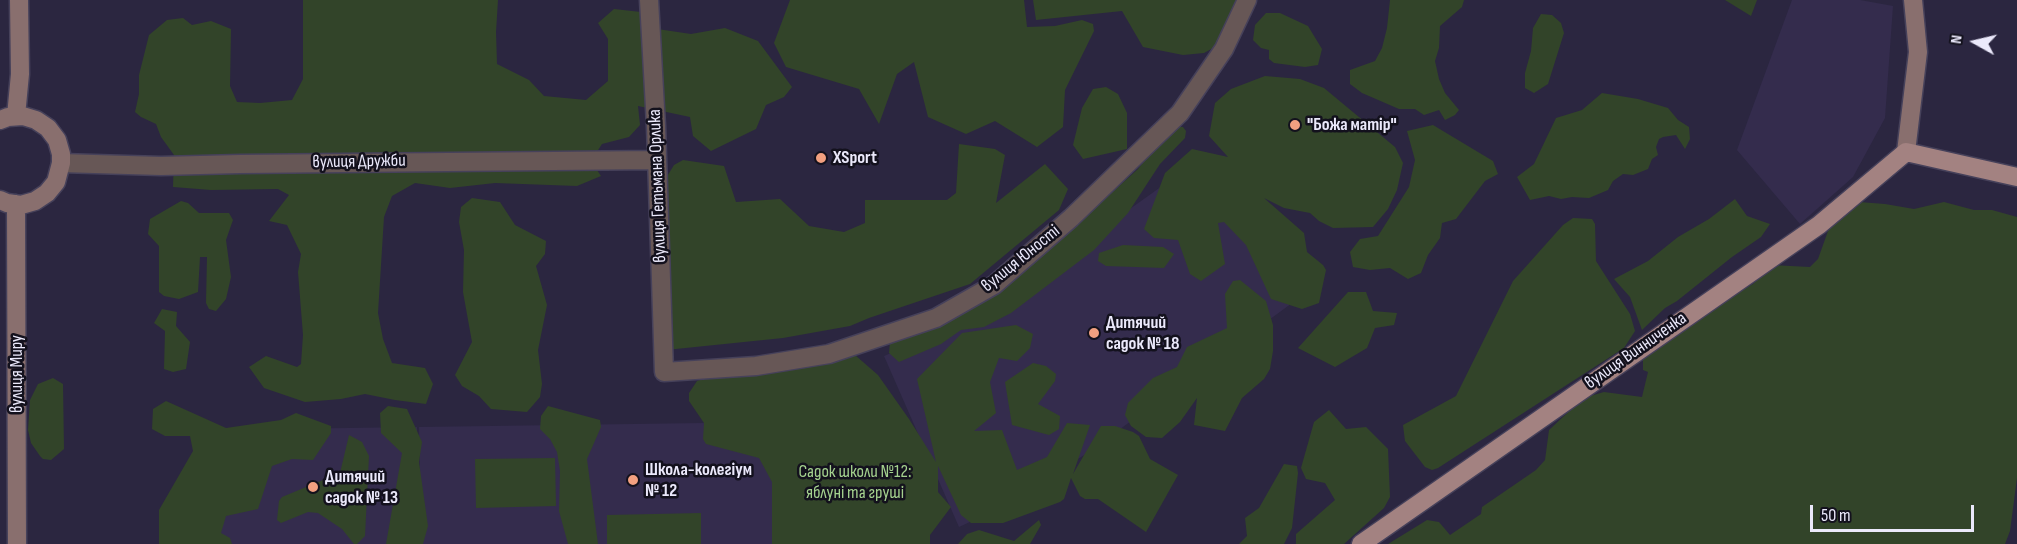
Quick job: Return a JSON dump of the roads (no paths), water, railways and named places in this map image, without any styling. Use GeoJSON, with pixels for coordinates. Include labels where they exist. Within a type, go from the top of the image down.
{"type":"FeatureCollection","features":[{"type":"Feature","properties":{"kind":"main road"},"geometry":{"type":"LineString","coordinates":[[19,0],[20,74],[8,118],[36,120],[48,128],[57,140],[61,163]]}},
{"type":"Feature","properties":{"kind":"main road"},"geometry":{"type":"LineString","coordinates":[[1913,0],[1918,52],[1906,152],[2017,177]]}},
{"type":"Feature","properties":{"kind":"main road","name":"вулиця Винниченка"},"geometry":{"type":"LineString","coordinates":[[1362,544],[1819,225],[1906,152]]}},
{"type":"Feature","properties":{"kind":"main road","name":"вулиця Миру"},"geometry":{"type":"LineString","coordinates":[[17,544],[8,202],[35,201],[47,193],[56,182],[61,163]]}},
{"type":"Feature","properties":{"kind":"street","name":"вулиця Гетьмана Орлика"},"geometry":{"type":"LineString","coordinates":[[649,0],[664,372]]}},
{"type":"Feature","properties":{"kind":"street","name":"вулиця Юності"},"geometry":{"type":"LineString","coordinates":[[664,372],[756,366],[829,354],[936,318],[994,285],[1071,218],[1180,113],[1224,50],[1247,0]]}},
{"type":"Feature","properties":{"kind":"street","name":"вулиця Дружби"},"geometry":{"type":"LineString","coordinates":[[61,163],[160,166],[657,160]]}},
{"type":"Feature","properties":{"kind":"place","name":"\"Божа матір\""},"geometry":{"type":"Point","coordinates":[1295,125]}},
{"type":"Feature","properties":{"kind":"place","name":"XSport"},"geometry":{"type":"Point","coordinates":[821,158]}},
{"type":"Feature","properties":{"kind":"place","name":"Дитячий садок № 18"},"geometry":{"type":"Point","coordinates":[1094,333]}},
{"type":"Feature","properties":{"kind":"place","name":"Школа-колегіум № 12"},"geometry":{"type":"Point","coordinates":[633,480]}},
{"type":"Feature","properties":{"kind":"place","name":"Дитячий садок № 13"},"geometry":{"type":"Point","coordinates":[313,487]}},
{"type":"Feature","properties":{"kind":"park label","name":"Садок школи №12: яблуні та груші"},"geometry":{"type":"Point","coordinates":[855,482]}}]}
